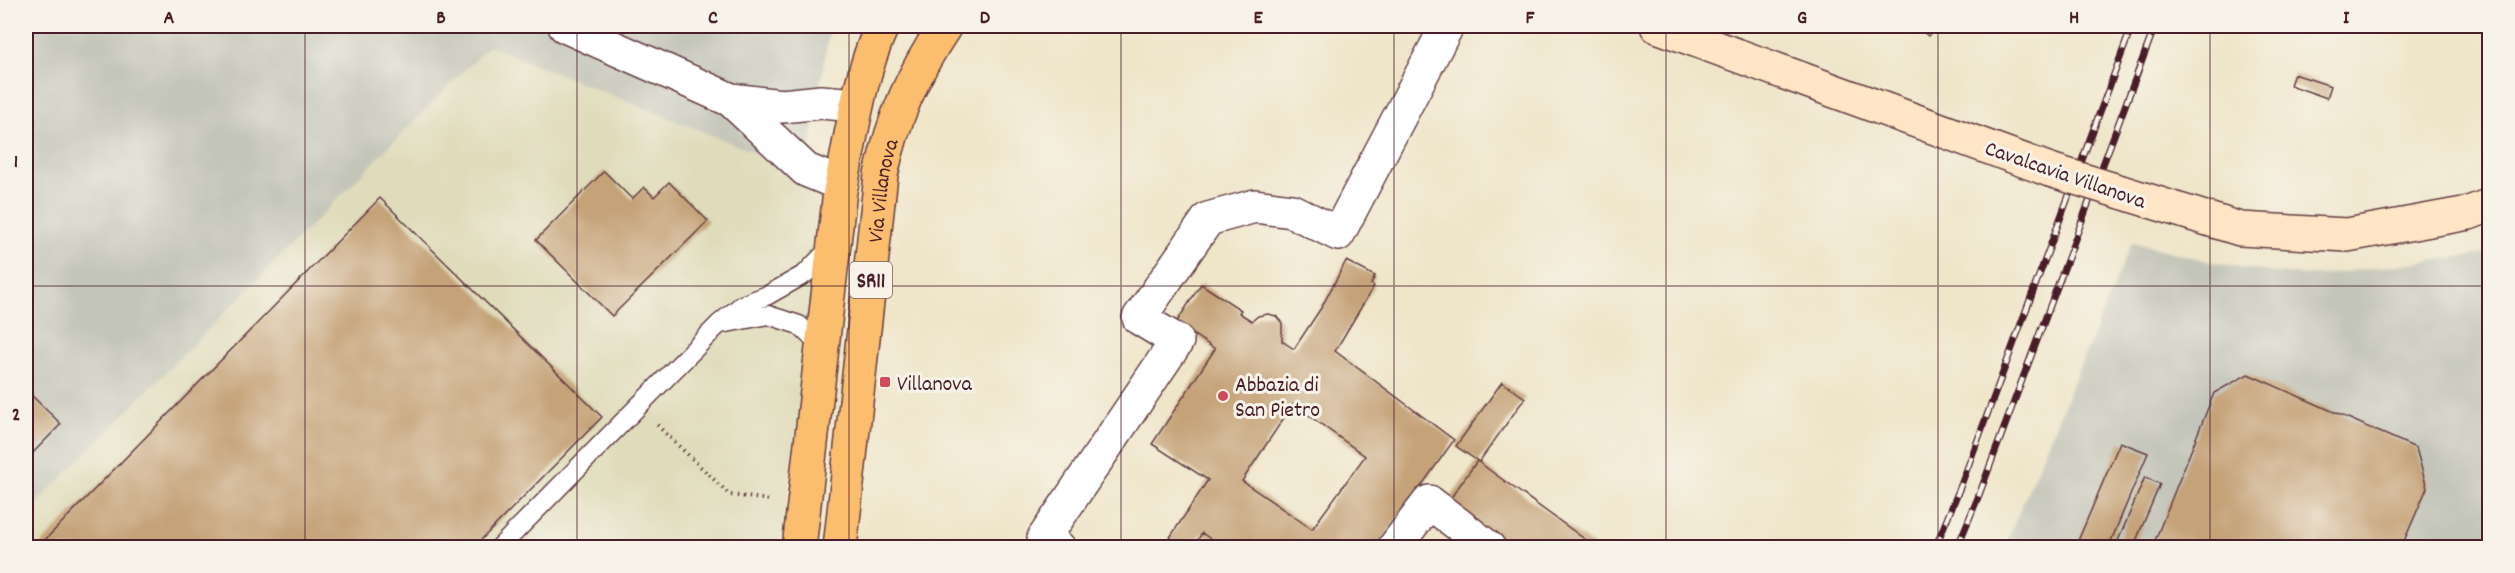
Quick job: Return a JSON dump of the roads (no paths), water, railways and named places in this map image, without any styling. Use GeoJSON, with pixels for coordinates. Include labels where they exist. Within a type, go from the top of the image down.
{"type":"FeatureCollection","features":[{"type":"Feature","properties":{"kind":"main road","name":"Via Villanova"},"geometry":{"type":"LineString","coordinates":[[799,548],[842,182],[856,105],[866,66],[882,26]]}},
{"type":"Feature","properties":{"kind":"main road","name":"Via Villanova"},"geometry":{"type":"LineString","coordinates":[[840,548],[881,175],[887,144],[909,87],[945,26]]}},
{"type":"Feature","properties":{"kind":"street"},"geometry":{"type":"LineString","coordinates":[[565,26],[731,100],[782,106],[821,102],[856,105]]}},
{"type":"Feature","properties":{"kind":"street"},"geometry":{"type":"LineString","coordinates":[[1059,548],[1044,538],[1177,341],[1139,318],[1208,219],[1255,206],[1292,211],[1338,234],[1447,26]]}},
{"type":"Feature","properties":{"kind":"street","name":"Cavalcavia Villanova"},"geometry":{"type":"LineString","coordinates":[[1657,26],[2050,170],[2240,229],[2347,235],[2469,213],[2490,204]]}},
{"type":"Feature","properties":{"kind":"street"},"geometry":{"type":"LineString","coordinates":[[731,100],[806,170],[842,182]]}},
{"type":"Feature","properties":{"kind":"street"},"geometry":{"type":"LineString","coordinates":[[1394,548],[1429,502],[1489,548]]}},
{"type":"Feature","properties":{"kind":"lane"},"geometry":{"type":"LineString","coordinates":[[499,548],[719,324],[742,304],[768,296],[805,274],[834,243]]}},
{"type":"Feature","properties":{"kind":"lane"},"geometry":{"type":"LineString","coordinates":[[719,324],[768,315],[799,325],[823,348]]}},
{"type":"Feature","properties":{"kind":"railway"},"geometry":{"type":"LineString","coordinates":[[1935,548],[1961,485],[2132,26]]}},
{"type":"Feature","properties":{"kind":"railway"},"geometry":{"type":"LineString","coordinates":[[1957,548],[2155,26]]}},
{"type":"Feature","properties":{"kind":"place","name":"Villanova"},"geometry":{"type":"Point","coordinates":[885,382]}},
{"type":"Feature","properties":{"kind":"place","name":"Abbazia di San Pietro"},"geometry":{"type":"Point","coordinates":[1223,396]}}]}
